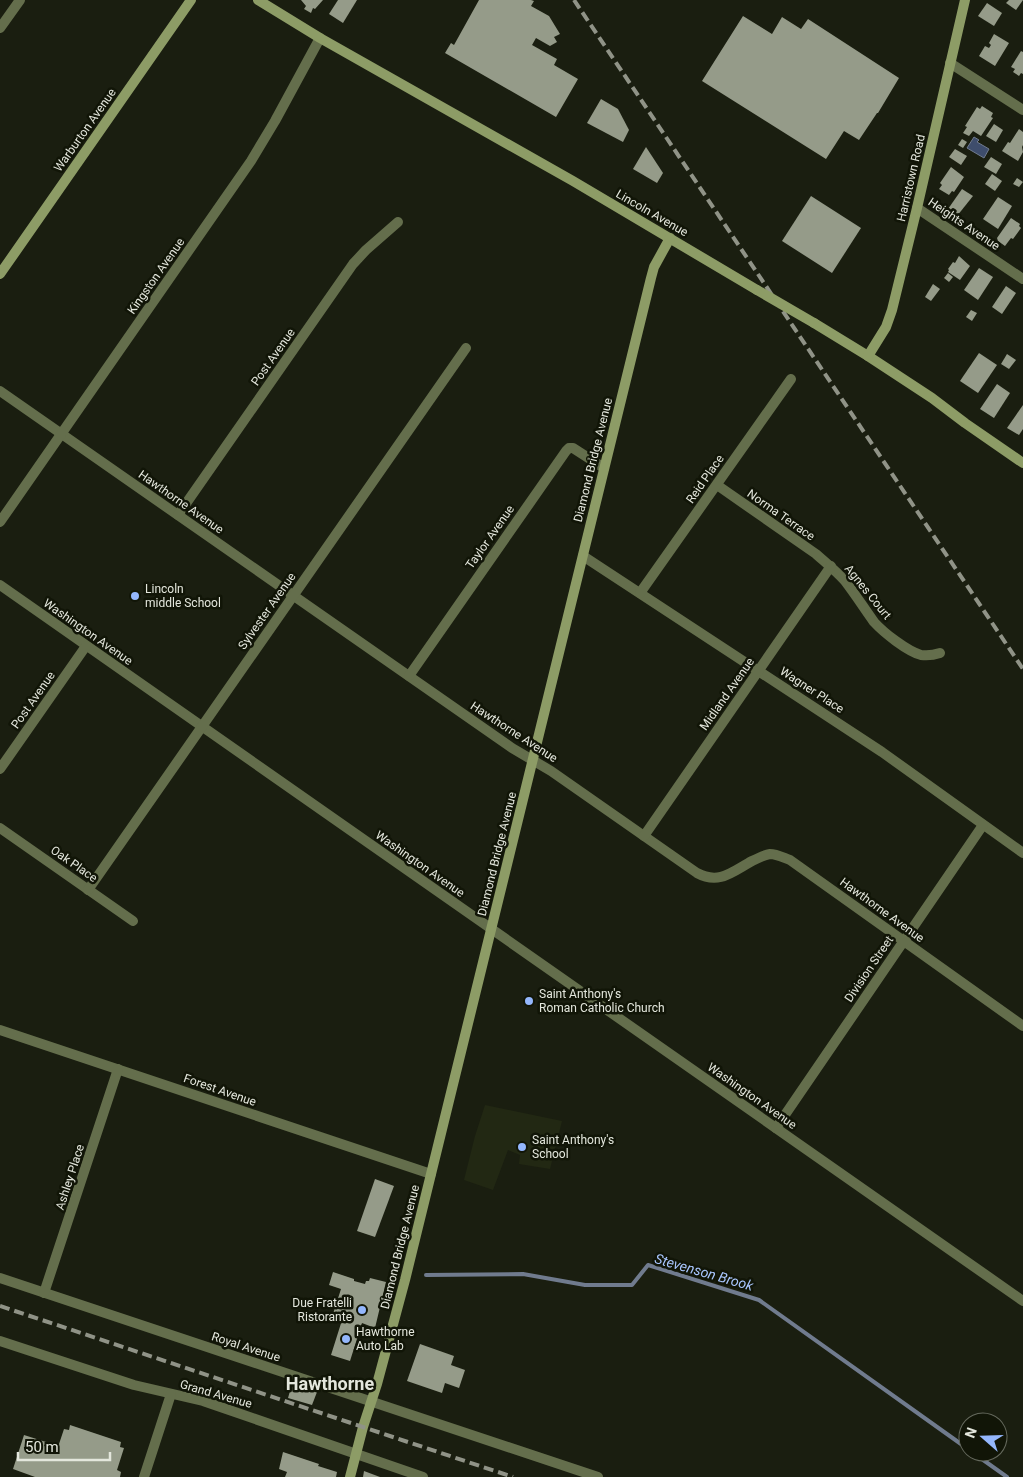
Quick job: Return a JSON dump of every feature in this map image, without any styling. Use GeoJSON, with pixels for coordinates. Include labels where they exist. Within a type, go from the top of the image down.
{"type":"FeatureCollection","features":[{"type":"Feature","properties":{"kind":"street"},"geometry":{"type":"LineString","coordinates":[[0,28],[20,0]]}},
{"type":"Feature","properties":{"kind":"street","name":"Warburton Avenue"},"geometry":{"type":"LineString","coordinates":[[0,274],[191,0]]}},
{"type":"Feature","properties":{"kind":"street","name":"Lincoln Avenue"},"geometry":{"type":"LineString","coordinates":[[258,0],[320,38],[670,238],[814,323],[932,398],[1023,463]]}},
{"type":"Feature","properties":{"kind":"street","name":"Harristown Road"},"geometry":{"type":"LineString","coordinates":[[868,356],[886,327],[892,310],[965,0]]}},
{"type":"Feature","properties":{"kind":"street","name":"Kingston Avenue"},"geometry":{"type":"LineString","coordinates":[[0,522],[251,161],[272,128],[320,38]]}},
{"type":"Feature","properties":{"kind":"street"},"geometry":{"type":"LineString","coordinates":[[950,63],[1023,110]]}},
{"type":"Feature","properties":{"kind":"street","name":"Heights Avenue"},"geometry":{"type":"LineString","coordinates":[[917,208],[1023,279]]}},
{"type":"Feature","properties":{"kind":"street","name":"Post Avenue"},"geometry":{"type":"LineString","coordinates":[[178,515],[353,264],[371,245],[398,222]]}},
{"type":"Feature","properties":{"kind":"street","name":"Diamond Bridge Avenue"},"geometry":{"type":"LineString","coordinates":[[350,1477],[405,1280],[651,278],[654,267],[670,238]]}},
{"type":"Feature","properties":{"kind":"street","name":"Sylvester Avenue"},"geometry":{"type":"LineString","coordinates":[[88,890],[466,348]]}},
{"type":"Feature","properties":{"kind":"street","name":"Reid Place"},"geometry":{"type":"LineString","coordinates":[[640,593],[791,379]]}},
{"type":"Feature","properties":{"kind":"street","name":"Hawthorne Avenue"},"geometry":{"type":"LineString","coordinates":[[0,390],[293,596],[512,748],[551,771],[697,874],[713,879],[722,877],[761,856],[771,854],[790,860],[1023,1026]]}},
{"type":"Feature","properties":{"kind":"street","name":"Taylor Avenue"},"geometry":{"type":"LineString","coordinates":[[409,676],[568,448],[573,448],[604,468]]}},
{"type":"Feature","properties":{"kind":"street","name":"Norma Terrace"},"geometry":{"type":"LineString","coordinates":[[716,484],[816,554],[830,566]]}},
{"type":"Feature","properties":{"kind":"street","name":"Wagner Place"},"geometry":{"type":"LineString","coordinates":[[583,556],[882,752],[1023,853]]}},
{"type":"Feature","properties":{"kind":"street","name":"Agnes Court"},"geometry":{"type":"LineString","coordinates":[[830,566],[844,580],[875,622],[887,634],[911,651],[931,656],[940,654]]}},
{"type":"Feature","properties":{"kind":"street","name":"Midland Avenue"},"geometry":{"type":"LineString","coordinates":[[644,836],[830,566]]}},
{"type":"Feature","properties":{"kind":"street","name":"Washington Avenue"},"geometry":{"type":"LineString","coordinates":[[0,586],[1023,1301]]}},
{"type":"Feature","properties":{"kind":"street","name":"Post Avenue"},"geometry":{"type":"LineString","coordinates":[[0,769],[86,646]]}},
{"type":"Feature","properties":{"kind":"street","name":"Division Street"},"geometry":{"type":"LineString","coordinates":[[776,1128],[983,825]]}},
{"type":"Feature","properties":{"kind":"street","name":"Oak Place"},"geometry":{"type":"LineString","coordinates":[[0,828],[133,921]]}},
{"type":"Feature","properties":{"kind":"street","name":"Forest Avenue"},"geometry":{"type":"LineString","coordinates":[[0,1030],[431,1174]]}},
{"type":"Feature","properties":{"kind":"street","name":"Ashley Place"},"geometry":{"type":"LineString","coordinates":[[44,1293],[118,1069]]}},
{"type":"Feature","properties":{"kind":"street","name":"Royal Avenue"},"geometry":{"type":"LineString","coordinates":[[0,1278],[598,1477]]}},
{"type":"Feature","properties":{"kind":"street","name":"Grand Avenue"},"geometry":{"type":"LineString","coordinates":[[0,1341],[134,1386],[203,1401],[423,1477]]}},
{"type":"Feature","properties":{"kind":"street"},"geometry":{"type":"LineString","coordinates":[[144,1477],[171,1394]]}},
{"type":"Feature","properties":{"kind":"shaded area"},"geometry":{"type":"Polygon","coordinates":[[[485,1105],[562,1121],[550,1169],[519,1164],[520,1155],[508,1150],[493,1190],[464,1180],[485,1105]]]}},
{"type":"Feature","properties":{"kind":"water"},"geometry":{"type":"Polygon","coordinates":[[[974,137],[979,140],[977,142],[989,149],[984,158],[967,148],[974,137]]]}},
{"type":"Feature","properties":{"kind":"building"},"geometry":{"type":"Polygon","coordinates":[[[301,0],[323,0],[315,9],[313,8],[311,13],[304,9],[306,6],[301,0]]]}},
{"type":"Feature","properties":{"kind":"building"},"geometry":{"type":"Polygon","coordinates":[[[338,0],[357,0],[343,23],[329,14],[338,0]]]}},
{"type":"Feature","properties":{"kind":"building"},"geometry":{"type":"Polygon","coordinates":[[[479,0],[531,0],[534,1],[531,6],[549,16],[560,34],[554,37],[557,42],[550,46],[536,38],[532,45],[557,59],[554,65],[578,79],[556,117],[445,53],[451,43],[454,45],[479,0]]]}},
{"type":"Feature","properties":{"kind":"building"},"geometry":{"type":"Polygon","coordinates":[[[1009,0],[1023,0],[1016,10],[1006,3],[1009,0]]]}},
{"type":"Feature","properties":{"kind":"building"},"geometry":{"type":"Polygon","coordinates":[[[987,3],[1002,13],[994,26],[978,16],[987,3]]]}},
{"type":"Feature","properties":{"kind":"building"},"geometry":{"type":"Polygon","coordinates":[[[743,16],[772,34],[782,17],[801,29],[808,19],[899,78],[859,140],[844,131],[826,159],[702,81],[743,16]]]}},
{"type":"Feature","properties":{"kind":"building"},"geometry":{"type":"Polygon","coordinates":[[[994,34],[1009,43],[995,66],[979,56],[985,46],[989,48],[991,45],[989,43],[994,34]]]}},
{"type":"Feature","properties":{"kind":"building"},"geometry":{"type":"Polygon","coordinates":[[[1021,51],[1023,52],[1023,74],[1021,73],[1019,76],[1013,72],[1015,69],[1011,67],[1021,51]]]}},
{"type":"Feature","properties":{"kind":"building"},"geometry":{"type":"Polygon","coordinates":[[[601,99],[618,109],[629,130],[623,142],[587,123],[601,99]]]}},
{"type":"Feature","properties":{"kind":"building"},"geometry":{"type":"Polygon","coordinates":[[[982,106],[993,113],[991,117],[993,118],[981,136],[973,131],[969,136],[963,133],[967,127],[965,126],[977,107],[980,109],[982,106]]]}},
{"type":"Feature","properties":{"kind":"building"},"geometry":{"type":"Polygon","coordinates":[[[994,124],[1003,130],[996,142],[986,136],[994,124]]]}},
{"type":"Feature","properties":{"kind":"building"},"geometry":{"type":"Polygon","coordinates":[[[1019,129],[1023,132],[1023,152],[1018,161],[1002,151],[1019,129]]]}},
{"type":"Feature","properties":{"kind":"building"},"geometry":{"type":"Polygon","coordinates":[[[962,139],[967,142],[963,148],[958,145],[962,139]]]}},
{"type":"Feature","properties":{"kind":"building"},"geometry":{"type":"Polygon","coordinates":[[[646,147],[663,173],[657,183],[633,169],[646,147]]]}},
{"type":"Feature","properties":{"kind":"building"},"geometry":{"type":"Polygon","coordinates":[[[955,149],[967,156],[961,165],[949,157],[955,149]]]}},
{"type":"Feature","properties":{"kind":"building"},"geometry":{"type":"Polygon","coordinates":[[[991,157],[1002,164],[996,174],[984,167],[991,157]]]}},
{"type":"Feature","properties":{"kind":"building"},"geometry":{"type":"Polygon","coordinates":[[[951,167],[964,177],[954,192],[952,191],[949,195],[939,189],[942,185],[940,183],[951,167]]]}},
{"type":"Feature","properties":{"kind":"building"},"geometry":{"type":"Polygon","coordinates":[[[992,174],[1002,181],[995,191],[985,184],[992,174]]]}},
{"type":"Feature","properties":{"kind":"building"},"geometry":{"type":"Polygon","coordinates":[[[1017,178],[1023,182],[1019,187],[1013,184],[1017,178]]]}},
{"type":"Feature","properties":{"kind":"building"},"geometry":{"type":"Polygon","coordinates":[[[962,189],[973,196],[957,216],[948,209],[962,189]]]}},
{"type":"Feature","properties":{"kind":"building"},"geometry":{"type":"Polygon","coordinates":[[[811,196],[861,228],[832,273],[782,241],[811,196]]]}},
{"type":"Feature","properties":{"kind":"building"},"geometry":{"type":"Polygon","coordinates":[[[998,197],[1012,206],[998,229],[983,219],[998,197]]]}},
{"type":"Feature","properties":{"kind":"building"},"geometry":{"type":"Polygon","coordinates":[[[1011,218],[1020,224],[1021,228],[1005,246],[997,238],[1011,218]]]}},
{"type":"Feature","properties":{"kind":"building"},"geometry":{"type":"Polygon","coordinates":[[[959,256],[970,266],[960,280],[948,272],[948,269],[959,256]]]}},
{"type":"Feature","properties":{"kind":"building"},"geometry":{"type":"Polygon","coordinates":[[[979,268],[993,277],[978,300],[964,290],[979,268]]]}},
{"type":"Feature","properties":{"kind":"building"},"geometry":{"type":"Polygon","coordinates":[[[948,273],[953,277],[949,282],[944,278],[948,273]]]}},
{"type":"Feature","properties":{"kind":"building"},"geometry":{"type":"Polygon","coordinates":[[[933,284],[940,289],[931,301],[925,297],[933,284]]]}},
{"type":"Feature","properties":{"kind":"building"},"geometry":{"type":"Polygon","coordinates":[[[1006,286],[1016,293],[1002,314],[992,307],[1006,286]]]}},
{"type":"Feature","properties":{"kind":"building"},"geometry":{"type":"Polygon","coordinates":[[[971,310],[977,313],[972,321],[966,317],[971,310]]]}},
{"type":"Feature","properties":{"kind":"building"},"geometry":{"type":"Polygon","coordinates":[[[979,353],[997,365],[978,393],[960,381],[979,353]]]}},
{"type":"Feature","properties":{"kind":"building"},"geometry":{"type":"Polygon","coordinates":[[[1007,354],[1016,360],[1009,369],[1001,364],[1007,354]]]}},
{"type":"Feature","properties":{"kind":"building"},"geometry":{"type":"Polygon","coordinates":[[[997,384],[1010,393],[994,418],[980,409],[997,384]]]}},
{"type":"Feature","properties":{"kind":"building"},"geometry":{"type":"Polygon","coordinates":[[[1023,405],[1023,429],[1019,435],[1007,428],[1023,405]]]}},
{"type":"Feature","properties":{"kind":"building"},"geometry":{"type":"Polygon","coordinates":[[[375,1179],[394,1186],[375,1237],[357,1231],[375,1179]]]}},
{"type":"Feature","properties":{"kind":"building"},"geometry":{"type":"Polygon","coordinates":[[[333,1272],[365,1284],[370,1278],[386,1282],[375,1328],[362,1323],[350,1361],[331,1355],[343,1317],[333,1314],[341,1289],[329,1285],[333,1272]]]}},
{"type":"Feature","properties":{"kind":"building"},"geometry":{"type":"Polygon","coordinates":[[[420,1344],[454,1356],[451,1365],[465,1370],[459,1388],[445,1383],[442,1393],[407,1381],[420,1344]]]}},
{"type":"Feature","properties":{"kind":"building"},"geometry":{"type":"Polygon","coordinates":[[[292,1384],[317,1392],[312,1405],[288,1398],[292,1384]]]}},
{"type":"Feature","properties":{"kind":"building"},"geometry":{"type":"Polygon","coordinates":[[[70,1425],[121,1442],[120,1447],[124,1448],[117,1470],[121,1472],[120,1477],[35,1477],[13,1469],[24,1435],[46,1442],[44,1446],[57,1450],[64,1429],[69,1430],[70,1425]]]}},
{"type":"Feature","properties":{"kind":"building"},"geometry":{"type":"Polygon","coordinates":[[[283,1452],[337,1472],[336,1477],[285,1477],[287,1472],[279,1469],[283,1452]]]}},
{"type":"Feature","properties":{"kind":"building"},"geometry":{"type":"Polygon","coordinates":[[[364,1471],[380,1477],[363,1477],[364,1471]]]}},
{"type":"Feature","properties":{"kind":"waterway","name":"Stevenson Brook"},"geometry":{"type":"LineString","coordinates":[[426,1275],[523,1274],[585,1285],[632,1285],[648,1265],[759,1300],[958,1442]]}},
{"type":"Feature","properties":{"kind":"waterway","name":"Stevenson Brook"},"geometry":{"type":"LineString","coordinates":[[986,1462],[1007,1477]]}},
{"type":"Feature","properties":{"kind":"railway"},"geometry":{"type":"LineString","coordinates":[[574,0],[1023,669]]}},
{"type":"Feature","properties":{"kind":"railway"},"geometry":{"type":"LineString","coordinates":[[0,1306],[513,1477]]}},
{"type":"Feature","properties":{"kind":"place","name":"Lincoln middle School"},"geometry":{"type":"Point","coordinates":[135,596]}},
{"type":"Feature","properties":{"kind":"place","name":"Saint Anthony's Roman Catholic Church"},"geometry":{"type":"Point","coordinates":[529,1001]}},
{"type":"Feature","properties":{"kind":"place","name":"Saint Anthony's School"},"geometry":{"type":"Point","coordinates":[522,1147]}},
{"type":"Feature","properties":{"kind":"place","name":"Due Fratelli Ristorante"},"geometry":{"type":"Point","coordinates":[362,1310]}},
{"type":"Feature","properties":{"kind":"place","name":"Hawthorne Auto Lab"},"geometry":{"type":"Point","coordinates":[346,1339]}},
{"type":"Feature","properties":{"kind":"district","name":"Hawthorne"},"geometry":{"type":"Point","coordinates":[330,1383]}}]}
